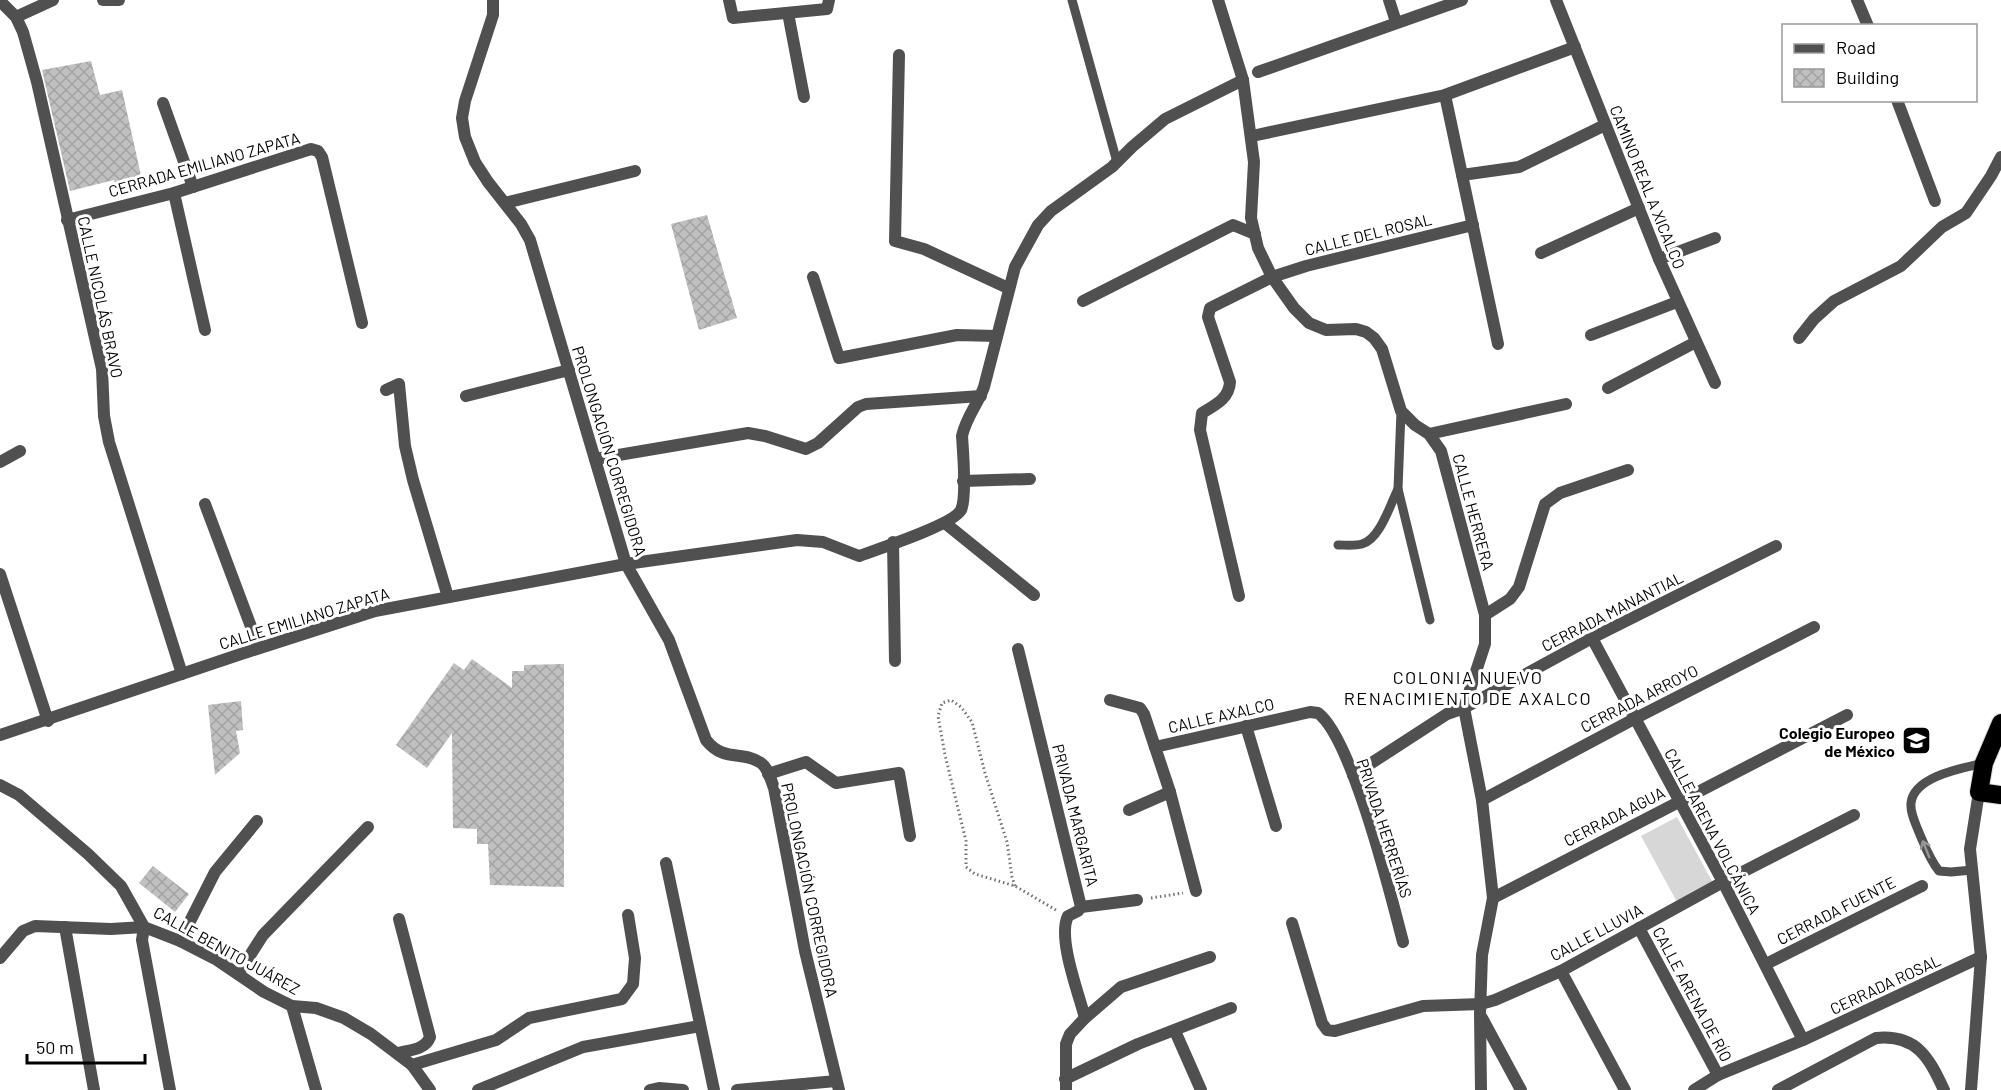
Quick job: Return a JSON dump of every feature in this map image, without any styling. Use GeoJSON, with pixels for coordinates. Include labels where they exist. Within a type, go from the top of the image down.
{"type":"FeatureCollection","features":[{"type":"Feature","properties":{"kind":"highway"},"geometry":{"type":"LineString","coordinates":[[2001,723],[1984,763],[1978,792],[2001,795]]}},
{"type":"Feature","properties":{"kind":"street"},"geometry":{"type":"LineString","coordinates":[[16,17],[53,0]]}},
{"type":"Feature","properties":{"kind":"street"},"geometry":{"type":"LineString","coordinates":[[103,0],[119,0]]}},
{"type":"Feature","properties":{"kind":"street","name":"PROLONGACIÓN CORREGIDORA"},"geometry":{"type":"LineString","coordinates":[[493,0],[493,15],[465,101],[462,118],[465,137],[475,162],[521,224],[530,240],[626,564],[669,640],[706,740],[712,748],[723,754],[754,760],[762,764],[774,788],[805,951],[838,1086]]}},
{"type":"Feature","properties":{"kind":"street"},"geometry":{"type":"LineString","coordinates":[[729,0],[733,18],[827,9],[829,0]]}},
{"type":"Feature","properties":{"kind":"street"},"geometry":{"type":"LineString","coordinates":[[1218,0],[1243,80],[1254,162],[1251,218],[1258,248],[1272,277],[1294,308],[1309,323],[1326,330],[1356,329],[1374,338],[1382,349],[1401,411]]}},
{"type":"Feature","properties":{"kind":"street"},"geometry":{"type":"LineString","coordinates":[[1389,0],[1396,22]]}},
{"type":"Feature","properties":{"kind":"street"},"geometry":{"type":"LineString","coordinates":[[1258,72],[1462,0]]}},
{"type":"Feature","properties":{"kind":"street","name":"CAMINO REAL A XICALCO"},"geometry":{"type":"LineString","coordinates":[[1556,0],[1659,259],[1715,383]]}},
{"type":"Feature","properties":{"kind":"street"},"geometry":{"type":"LineString","coordinates":[[1857,0],[1867,24]]}},
{"type":"Feature","properties":{"kind":"street","name":"CALLE NICOLÁS BRAVO"},"geometry":{"type":"LineString","coordinates":[[0,1],[16,17],[38,82],[102,369],[104,416],[109,442],[182,674]]}},
{"type":"Feature","properties":{"kind":"street"},"geometry":{"type":"LineString","coordinates":[[788,13],[804,97]]}},
{"type":"Feature","properties":{"kind":"street"},"geometry":{"type":"LineString","coordinates":[[1252,136],[1445,94],[1575,47]]}},
{"type":"Feature","properties":{"kind":"street"},"geometry":{"type":"LineString","coordinates":[[898,55],[895,241],[924,249],[1008,288]]}},
{"type":"Feature","properties":{"kind":"street"},"geometry":{"type":"LineString","coordinates":[[895,661],[893,543],[945,523],[961,511],[964,425],[981,396],[1015,267],[1038,225],[1051,211],[1117,162],[1165,119],[1243,80]]}},
{"type":"Feature","properties":{"kind":"street"},"geometry":{"type":"LineString","coordinates":[[1445,94],[1498,344]]}},
{"type":"Feature","properties":{"kind":"street"},"geometry":{"type":"LineString","coordinates":[[1898,102],[1935,201]]}},
{"type":"Feature","properties":{"kind":"street"},"geometry":{"type":"LineString","coordinates":[[163,103],[193,187]]}},
{"type":"Feature","properties":{"kind":"street"},"geometry":{"type":"LineString","coordinates":[[1462,175],[1519,167],[1605,125]]}},
{"type":"Feature","properties":{"kind":"street","name":"CERRADA EMILIANO ZAPATA"},"geometry":{"type":"LineString","coordinates":[[67,220],[174,193],[311,149],[318,151],[322,157],[362,323]]}},
{"type":"Feature","properties":{"kind":"street"},"geometry":{"type":"LineString","coordinates":[[1799,338],[1814,319],[1834,301],[1900,266],[1942,227],[1966,213],[2001,157]]}},
{"type":"Feature","properties":{"kind":"street"},"geometry":{"type":"LineString","coordinates":[[505,203],[635,171]]}},
{"type":"Feature","properties":{"kind":"street"},"geometry":{"type":"LineString","coordinates":[[174,193],[205,330]]}},
{"type":"Feature","properties":{"kind":"street"},"geometry":{"type":"LineString","coordinates":[[1542,253],[1639,208]]}},
{"type":"Feature","properties":{"kind":"street"},"geometry":{"type":"LineString","coordinates":[[1083,301],[1233,225],[1255,234]]}},
{"type":"Feature","properties":{"kind":"street","name":"CALLE DEL ROSAL"},"geometry":{"type":"LineString","coordinates":[[1239,596],[1200,430],[1202,413],[1226,397],[1230,389],[1230,382],[1208,317],[1210,308],[1272,277],[1306,266],[1473,225]]}},
{"type":"Feature","properties":{"kind":"street"},"geometry":{"type":"LineString","coordinates":[[1659,259],[1715,238]]}},
{"type":"Feature","properties":{"kind":"street"},"geometry":{"type":"LineString","coordinates":[[813,277],[839,358],[957,335],[997,336]]}},
{"type":"Feature","properties":{"kind":"street"},"geometry":{"type":"LineString","coordinates":[[1591,335],[1677,302]]}},
{"type":"Feature","properties":{"kind":"street"},"geometry":{"type":"LineString","coordinates":[[1608,388],[1696,342]]}},
{"type":"Feature","properties":{"kind":"street"},"geometry":{"type":"LineString","coordinates":[[466,396],[569,370]]}},
{"type":"Feature","properties":{"kind":"street"},"geometry":{"type":"LineString","coordinates":[[386,390],[399,384],[405,446],[412,480],[448,597]]}},
{"type":"Feature","properties":{"kind":"street"},"geometry":{"type":"LineString","coordinates":[[595,459],[748,433],[806,449],[818,443],[858,407],[866,404],[981,396]]}},
{"type":"Feature","properties":{"kind":"street"},"geometry":{"type":"LineString","coordinates":[[1429,434],[1566,404]]}},
{"type":"Feature","properties":{"kind":"street","name":"CALLE HERRERA"},"geometry":{"type":"LineString","coordinates":[[1401,411],[1415,425],[1429,434],[1441,451],[1485,615],[1485,644],[1464,708],[1482,800],[1493,898],[1482,955],[1481,1090]]}},
{"type":"Feature","properties":{"kind":"street"},"geometry":{"type":"LineString","coordinates":[[0,462],[20,451]]}},
{"type":"Feature","properties":{"kind":"street"},"geometry":{"type":"LineString","coordinates":[[1485,615],[1510,598],[1520,587],[1545,504],[1560,493],[1628,470]]}},
{"type":"Feature","properties":{"kind":"street"},"geometry":{"type":"LineString","coordinates":[[963,480],[1030,479]]}},
{"type":"Feature","properties":{"kind":"street"},"geometry":{"type":"LineString","coordinates":[[206,504],[259,648]]}},
{"type":"Feature","properties":{"kind":"street"},"geometry":{"type":"LineString","coordinates":[[945,523],[1034,595]]}},
{"type":"Feature","properties":{"kind":"street","name":"CALLE EMILIANO ZAPATA"},"geometry":{"type":"LineString","coordinates":[[0,735],[375,611],[525,585],[626,564],[797,540],[823,542],[859,556],[893,543]]}},
{"type":"Feature","properties":{"kind":"street","name":"CERRADA MANANTIAL"},"geometry":{"type":"LineString","coordinates":[[1353,775],[1447,714],[1464,708],[1592,638],[1776,546]]}},
{"type":"Feature","properties":{"kind":"street"},"geometry":{"type":"LineString","coordinates":[[0,574],[48,721]]}},
{"type":"Feature","properties":{"kind":"street","name":"CERRADA ARROYO"},"geometry":{"type":"LineString","coordinates":[[1482,800],[1634,718],[1814,627]]}},
{"type":"Feature","properties":{"kind":"street","name":"CALLE ARENA VOLCÁNICA"},"geometry":{"type":"LineString","coordinates":[[1592,638],[1723,882],[1803,1040]]}},
{"type":"Feature","properties":{"kind":"street","name":"PRIVADA MARGARITA"},"geometry":{"type":"LineString","coordinates":[[1018,649],[1081,907],[1068,916]]}},
{"type":"Feature","properties":{"kind":"street"},"geometry":{"type":"LineString","coordinates":[[1110,700],[1140,708],[1155,747]]}},
{"type":"Feature","properties":{"kind":"street","name":"CALLE AXALCO"},"geometry":{"type":"LineString","coordinates":[[1196,891],[1170,792],[1155,747],[1310,712],[1318,713],[1331,726]]}},
{"type":"Feature","properties":{"kind":"street","name":"CERRADA AGUA"},"geometry":{"type":"LineString","coordinates":[[1493,898],[1847,715]]}},
{"type":"Feature","properties":{"kind":"street"},"geometry":{"type":"LineString","coordinates":[[1246,726],[1276,826]]}},
{"type":"Feature","properties":{"kind":"street","name":"PRIVADA HERRERÍAS"},"geometry":{"type":"LineString","coordinates":[[1331,726],[1353,775],[1385,873],[1403,942]]}},
{"type":"Feature","properties":{"kind":"street"},"geometry":{"type":"LineString","coordinates":[[768,774],[806,762],[836,783],[899,773],[910,836]]}},
{"type":"Feature","properties":{"kind":"street","name":"CALLE BENITO JUÁREZ"},"geometry":{"type":"LineString","coordinates":[[0,785],[19,795],[52,821],[121,886],[144,927],[180,941],[217,960],[264,992],[292,1006],[316,1008],[344,1018],[398,1053],[412,1065],[430,1090]]}},
{"type":"Feature","properties":{"kind":"street"},"geometry":{"type":"LineString","coordinates":[[1129,810],[1170,792]]}},
{"type":"Feature","properties":{"kind":"street"},"geometry":{"type":"LineString","coordinates":[[1971,1090],[1982,957],[1970,849],[1978,792]]}},
{"type":"Feature","properties":{"kind":"street","name":"CALLE LLUVIA"},"geometry":{"type":"LineString","coordinates":[[1292,923],[1322,1023],[1327,1030],[1335,1031],[1423,1006],[1480,1009],[1561,971],[1723,882],[1854,815]]}},
{"type":"Feature","properties":{"kind":"street"},"geometry":{"type":"LineString","coordinates":[[180,941],[216,872],[257,821]]}},
{"type":"Feature","properties":{"kind":"street"},"geometry":{"type":"LineString","coordinates":[[238,974],[263,935],[368,827]]}},
{"type":"Feature","properties":{"kind":"street"},"geometry":{"type":"LineString","coordinates":[[666,863],[714,1090]]}},
{"type":"Feature","properties":{"kind":"street","name":"CERRADA FUENTE"},"geometry":{"type":"LineString","coordinates":[[1766,964],[1922,886]]}},
{"type":"Feature","properties":{"kind":"street"},"geometry":{"type":"LineString","coordinates":[[1081,907],[1137,900]]}},
{"type":"Feature","properties":{"kind":"street"},"geometry":{"type":"LineString","coordinates":[[412,1065],[496,1040],[529,1018],[622,999],[633,984],[635,958],[628,915]]}},
{"type":"Feature","properties":{"kind":"street"},"geometry":{"type":"LineString","coordinates":[[1068,916],[1065,927],[1066,947],[1085,1018]]}},
{"type":"Feature","properties":{"kind":"street"},"geometry":{"type":"LineString","coordinates":[[398,1053],[422,1047],[430,1037],[399,919]]}},
{"type":"Feature","properties":{"kind":"street"},"geometry":{"type":"LineString","coordinates":[[0,958],[23,931],[35,926],[111,929],[144,927],[142,940],[170,1090]]}},
{"type":"Feature","properties":{"kind":"street"},"geometry":{"type":"LineString","coordinates":[[64,927],[94,1090]]}},
{"type":"Feature","properties":{"kind":"street","name":"CALLE ARENA DE RÍO"},"geometry":{"type":"LineString","coordinates":[[1639,928],[1718,1075]]}},
{"type":"Feature","properties":{"kind":"street"},"geometry":{"type":"LineString","coordinates":[[1065,1085],[1066,1044],[1070,1034],[1085,1018],[1121,987],[1210,957]]}},
{"type":"Feature","properties":{"kind":"street","name":"CERRADA ROSAL"},"geometry":{"type":"LineString","coordinates":[[1694,1090],[1718,1075],[1803,1040],[1982,957]]}},
{"type":"Feature","properties":{"kind":"street"},"geometry":{"type":"LineString","coordinates":[[1561,971],[1625,1090]]}},
{"type":"Feature","properties":{"kind":"street"},"geometry":{"type":"LineString","coordinates":[[292,1006],[316,1090]]}},
{"type":"Feature","properties":{"kind":"street"},"geometry":{"type":"LineString","coordinates":[[1065,1085],[1138,1044],[1231,1008]]}},
{"type":"Feature","properties":{"kind":"street","name":"CALLE HERRERA"},"geometry":{"type":"LineString","coordinates":[[1480,1009],[1521,1090]]}},
{"type":"Feature","properties":{"kind":"street"},"geometry":{"type":"LineString","coordinates":[[478,1090],[583,1047],[699,1026]]}},
{"type":"Feature","properties":{"kind":"street"},"geometry":{"type":"LineString","coordinates":[[1175,1031],[1201,1090]]}},
{"type":"Feature","properties":{"kind":"street"},"geometry":{"type":"LineString","coordinates":[[1778,1090],[1876,1038],[1893,1036],[1918,1048],[1931,1061],[1944,1090]]}},
{"type":"Feature","properties":{"kind":"street"},"geometry":{"type":"LineString","coordinates":[[738,1090],[838,1086]]}},
{"type":"Feature","properties":{"kind":"street"},"geometry":{"type":"LineString","coordinates":[[650,1090],[659,1088],[683,1090]]}},
{"type":"Feature","properties":{"kind":"lane"},"geometry":{"type":"LineString","coordinates":[[1072,0],[1117,162]]}},
{"type":"Feature","properties":{"kind":"lane"},"geometry":{"type":"LineString","coordinates":[[1401,411],[1398,489],[1430,620]]}},
{"type":"Feature","properties":{"kind":"lane"},"geometry":{"type":"LineString","coordinates":[[1338,545],[1362,544],[1371,540],[1377,534],[1398,489]]}},
{"type":"Feature","properties":{"kind":"lane"},"geometry":{"type":"LineString","coordinates":[[1972,870],[1939,871],[1930,858],[1912,815],[1911,803],[1915,792],[1944,773],[1984,763]]}},
{"type":"Feature","properties":{"kind":"path"},"geometry":{"type":"LineString","coordinates":[[1016,886],[1012,877],[1007,842],[984,773],[972,722],[961,707],[951,700],[942,703],[938,716],[966,841],[966,867],[975,874],[1016,886],[1068,916]]}},
{"type":"Feature","properties":{"kind":"path"},"geometry":{"type":"LineString","coordinates":[[1137,900],[1196,891]]}},
{"type":"Feature","properties":{"kind":"shaded area"},"geometry":{"type":"Polygon","coordinates":[[[1677,817],[1713,883],[1677,902],[1641,836],[1677,817]]]}},
{"type":"Feature","properties":{"kind":"building"},"geometry":{"type":"Polygon","coordinates":[[[91,61],[100,95],[122,90],[144,189],[117,196],[114,180],[70,191],[42,70],[91,61]]]}},
{"type":"Feature","properties":{"kind":"building"},"geometry":{"type":"Polygon","coordinates":[[[707,215],[737,318],[699,330],[671,224],[707,215]]]}},
{"type":"Feature","properties":{"kind":"building"},"geometry":{"type":"Polygon","coordinates":[[[472,659],[512,688],[512,671],[524,671],[524,665],[564,664],[564,887],[490,885],[488,844],[477,844],[477,829],[453,828],[452,733],[427,768],[396,745],[454,663],[464,670],[472,659]]]}},
{"type":"Feature","properties":{"kind":"building"},"geometry":{"type":"Polygon","coordinates":[[[241,701],[243,730],[236,731],[240,753],[215,775],[208,705],[241,701]]]}},
{"type":"Feature","properties":{"kind":"building"},"geometry":{"type":"Polygon","coordinates":[[[153,866],[189,894],[175,912],[139,883],[153,866]]]}},
{"type":"Feature","properties":{"kind":"place","name":"Colegio Europeo de México"},"geometry":{"type":"Point","coordinates":[1916,741]}},
{"type":"Feature","properties":{"kind":"district","name":"COLONIA NUEVO RENACIMIENTO DE AXALCO"},"geometry":{"type":"Point","coordinates":[1468,687]}}]}
